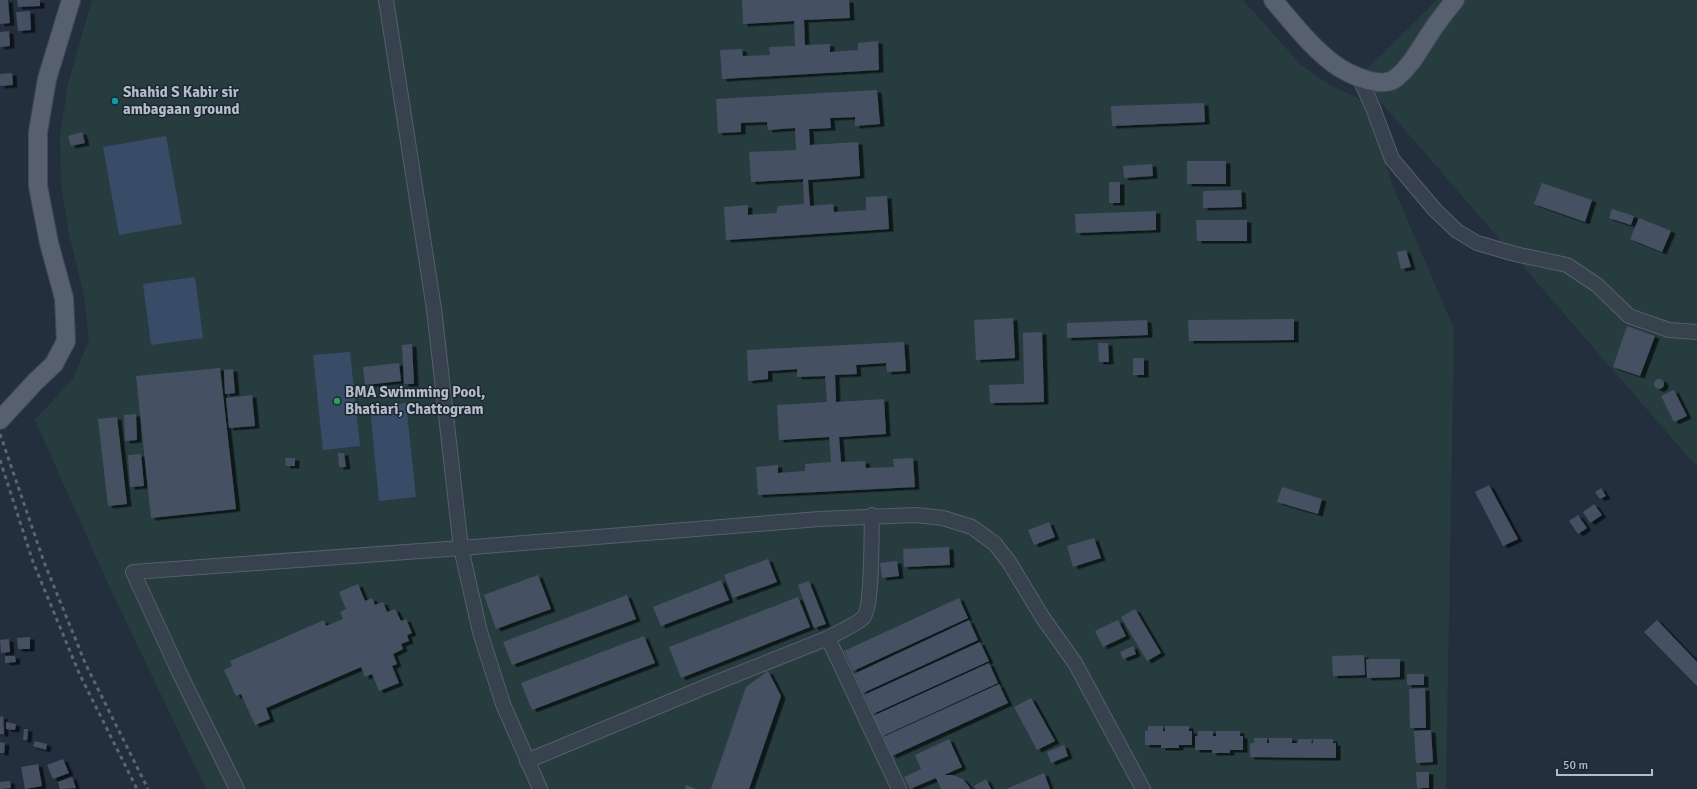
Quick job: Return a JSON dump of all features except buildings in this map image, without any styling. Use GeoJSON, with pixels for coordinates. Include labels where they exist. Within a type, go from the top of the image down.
{"type":"FeatureCollection","features":[{"type":"Feature","properties":{"kind":"main road"},"geometry":{"type":"LineString","coordinates":[[0,420],[54,364],[66,341],[64,298],[49,243],[38,186],[38,132],[47,79],[71,0]]}},
{"type":"Feature","properties":{"kind":"main road"},"geometry":{"type":"LineString","coordinates":[[1273,0],[1300,31],[1334,64],[1359,77],[1380,83],[1395,79],[1416,57],[1430,32],[1455,0]]}},
{"type":"Feature","properties":{"kind":"lane"},"geometry":{"type":"LineString","coordinates":[[386,0],[434,309],[461,548],[480,632],[504,704],[527,762],[540,789]]}},
{"type":"Feature","properties":{"kind":"lane"},"geometry":{"type":"LineString","coordinates":[[1359,77],[1373,108],[1392,159],[1435,210],[1457,231],[1477,243],[1515,254],[1568,265],[1597,285],[1629,316],[1669,330],[1697,332]]}},
{"type":"Feature","properties":{"kind":"lane"},"geometry":{"type":"LineString","coordinates":[[527,762],[705,687],[828,638],[863,618],[868,611],[870,589],[872,515]]}},
{"type":"Feature","properties":{"kind":"lane"},"geometry":{"type":"LineString","coordinates":[[237,789],[180,674],[133,572],[461,548],[872,515],[915,515],[943,518],[972,527],[995,544],[1009,562],[1043,618],[1075,663],[1143,789]]}},
{"type":"Feature","properties":{"kind":"lane"},"geometry":{"type":"LineString","coordinates":[[828,638],[899,789]]}},
{"type":"Feature","properties":{"kind":"green space"},"geometry":{"type":"Polygon","coordinates":[[[92,0],[1243,0],[1300,64],[1330,85],[1368,103],[1392,184],[1454,329],[1446,789],[206,789],[110,588],[35,420],[74,377],[89,340],[84,296],[69,234],[61,184],[60,135],[68,84],[92,0]]]}},
{"type":"Feature","properties":{"kind":"green space"},"geometry":{"type":"Polygon","coordinates":[[[1437,0],[1697,0],[1697,467],[1359,77],[1437,0]]]}},
{"type":"Feature","properties":{"kind":"water"},"geometry":{"type":"Polygon","coordinates":[[[166,136],[182,224],[119,235],[103,147],[166,136]]]}},
{"type":"Feature","properties":{"kind":"water"},"geometry":{"type":"Polygon","coordinates":[[[195,277],[203,338],[151,345],[143,284],[195,277]]]}},
{"type":"Feature","properties":{"kind":"water","name":"BMA Swimming Pool, Bhatiari, Chattogram"},"geometry":{"type":"Polygon","coordinates":[[[350,352],[360,446],[323,450],[313,355],[350,352]]]}},
{"type":"Feature","properties":{"kind":"water"},"geometry":{"type":"Polygon","coordinates":[[[406,403],[416,497],[379,501],[370,407],[406,403]]]}},
{"type":"Feature","properties":{"kind":"railway"},"geometry":{"type":"LineString","coordinates":[[0,434],[44,562],[86,665],[148,789]]}},
{"type":"Feature","properties":{"kind":"railway"},"geometry":{"type":"LineString","coordinates":[[0,460],[33,562],[79,673],[137,789]]}},
{"type":"Feature","properties":{"kind":"place","name":"Shahid S Kabir sir ambagaan ground"},"geometry":{"type":"Point","coordinates":[115,101]}},
{"type":"Feature","properties":{"kind":"place","name":"BMA Swimming Pool, Bhatiari, Chattogram"},"geometry":{"type":"Point","coordinates":[337,401]}}]}
